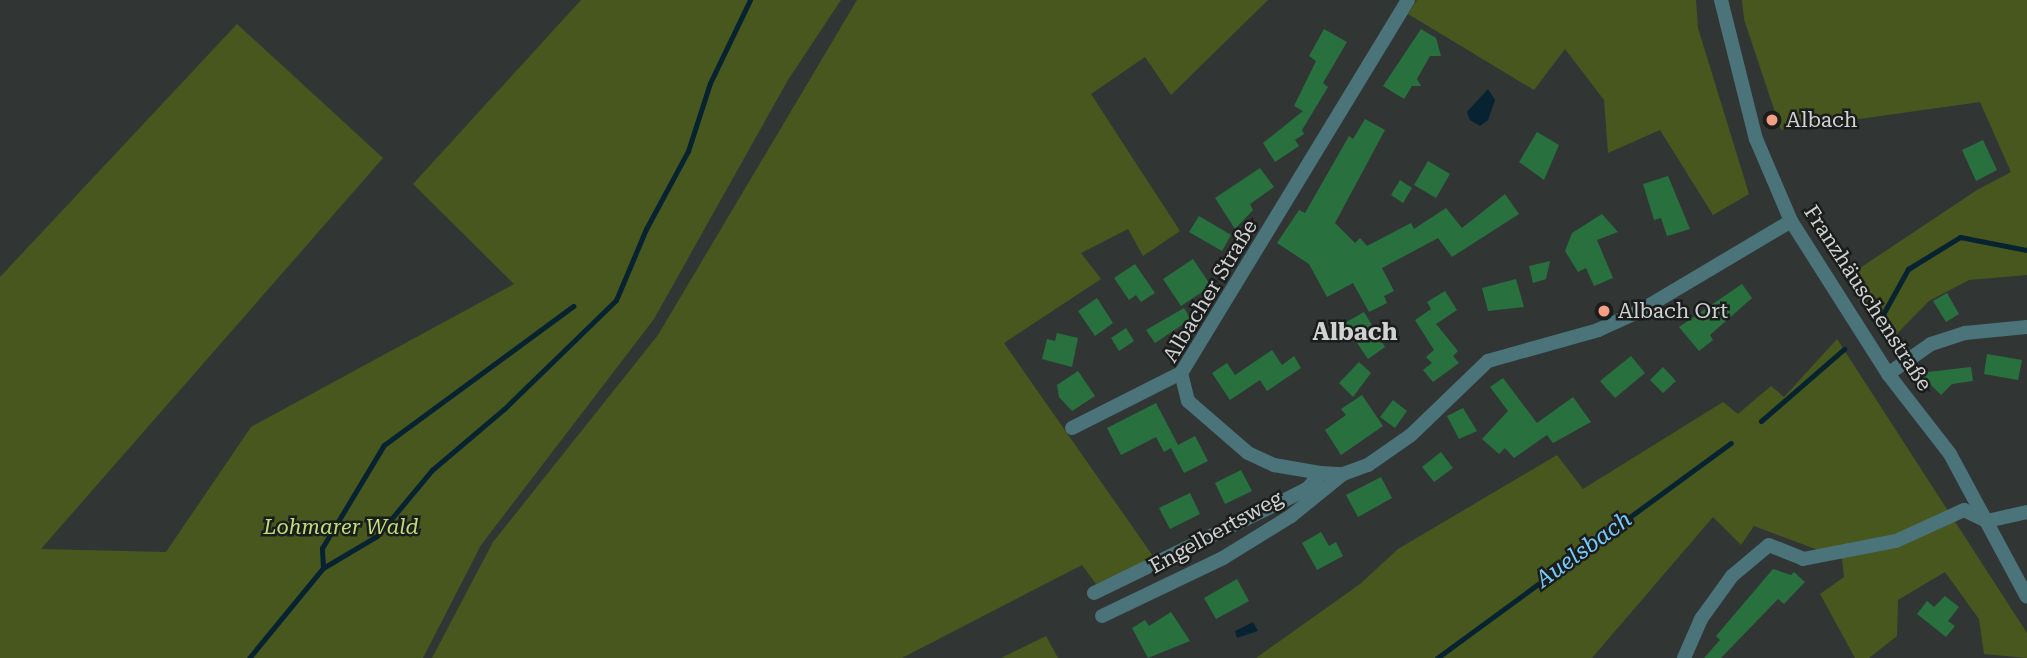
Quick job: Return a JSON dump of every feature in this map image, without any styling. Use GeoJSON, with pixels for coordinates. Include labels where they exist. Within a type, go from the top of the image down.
{"type":"FeatureCollection","features":[{"type":"Feature","properties":{"kind":"street","name":"Albacher Straße"},"geometry":{"type":"LineString","coordinates":[[1408,0],[1181,373],[1188,401],[1248,453],[1274,465],[1343,474],[1392,450],[1488,361],[1598,330],[1638,312],[1791,220]]}},
{"type":"Feature","properties":{"kind":"street","name":"Franzhäuschenstraße"},"geometry":{"type":"LineString","coordinates":[[1721,0],[1756,139],[1791,220],[1888,374],[1950,454],[2027,597]]}},
{"type":"Feature","properties":{"kind":"street"},"geometry":{"type":"LineString","coordinates":[[1888,374],[1931,344],[1965,333],[2027,327]]}},
{"type":"Feature","properties":{"kind":"street"},"geometry":{"type":"LineString","coordinates":[[1072,428],[1181,373]]}},
{"type":"Feature","properties":{"kind":"street","name":"Engelbertsweg"},"geometry":{"type":"LineString","coordinates":[[1094,593],[1308,488],[1321,473]]}},
{"type":"Feature","properties":{"kind":"street","name":"Engelbertsweg"},"geometry":{"type":"LineString","coordinates":[[1102,616],[1223,558],[1300,510],[1343,474]]}},
{"type":"Feature","properties":{"kind":"street"},"geometry":{"type":"LineString","coordinates":[[1684,658],[1701,619],[1732,576],[1769,545],[1803,559],[1896,541],[1964,510],[1987,521],[2027,513]]}},
{"type":"Feature","properties":{"kind":"green space","name":"Lohmarer Wald"},"geometry":{"type":"Polygon","coordinates":[[[581,0],[841,0],[788,80],[654,319],[481,545],[423,658],[0,658],[0,277],[237,24],[383,158],[41,549],[166,552],[251,427],[514,284],[413,184],[581,0]]]}},
{"type":"Feature","properties":{"kind":"green space"},"geometry":{"type":"Polygon","coordinates":[[[857,0],[1268,0],[1171,95],[1145,57],[1091,94],[1180,231],[1143,256],[1128,229],[1081,253],[1101,279],[1004,343],[1155,559],[1096,584],[1082,565],[902,658],[432,658],[493,542],[658,335],[857,0]]]}},
{"type":"Feature","properties":{"kind":"green space"},"geometry":{"type":"Polygon","coordinates":[[[1417,0],[1696,0],[1698,28],[1749,194],[1713,215],[1660,130],[1608,153],[1604,100],[1565,49],[1534,90],[1408,14],[1417,0]]]}},
{"type":"Feature","properties":{"kind":"green space"},"geometry":{"type":"Polygon","coordinates":[[[1742,0],[2027,0],[2027,275],[1969,280],[1929,301],[1887,344],[1845,278],[1977,190],[2011,172],[1980,102],[1781,130],[1744,19],[1742,0]]]}},
{"type":"Feature","properties":{"kind":"green space"},"geometry":{"type":"Polygon","coordinates":[[[1837,339],[2027,633],[2027,658],[1984,654],[1979,619],[1945,572],[1898,600],[1897,636],[1869,658],[1855,658],[1820,594],[1844,577],[1842,559],[1754,526],[1741,545],[1713,517],[1592,658],[1256,658],[1360,584],[1398,549],[1557,455],[1583,489],[1723,402],[1738,414],[1771,386],[1784,397],[1837,339]]]}},
{"type":"Feature","properties":{"kind":"green space"},"geometry":{"type":"Polygon","coordinates":[[[1046,636],[1058,658],[1001,658],[1046,636]]]}},
{"type":"Feature","properties":{"kind":"water"},"geometry":{"type":"Polygon","coordinates":[[[1488,89],[1495,100],[1488,120],[1480,126],[1470,120],[1467,112],[1488,89]]]}},
{"type":"Feature","properties":{"kind":"water"},"geometry":{"type":"Polygon","coordinates":[[[1253,622],[1258,631],[1237,638],[1235,631],[1253,622]]]}},
{"type":"Feature","properties":{"kind":"building"},"geometry":{"type":"Polygon","coordinates":[[[1324,29],[1347,42],[1323,83],[1328,87],[1302,130],[1304,134],[1295,140],[1299,146],[1275,162],[1263,143],[1303,111],[1294,106],[1316,61],[1309,56],[1324,29]]]}},
{"type":"Feature","properties":{"kind":"building"},"geometry":{"type":"Polygon","coordinates":[[[1421,29],[1436,38],[1441,56],[1430,56],[1417,79],[1421,86],[1412,86],[1404,99],[1383,86],[1421,29]]]}},
{"type":"Feature","properties":{"kind":"building"},"geometry":{"type":"Polygon","coordinates":[[[1365,119],[1385,130],[1335,223],[1355,243],[1360,238],[1367,246],[1411,223],[1414,229],[1446,208],[1462,228],[1505,194],[1519,214],[1452,257],[1438,238],[1382,268],[1394,291],[1384,296],[1387,303],[1369,312],[1353,283],[1327,297],[1309,264],[1277,243],[1299,210],[1305,213],[1349,136],[1353,139],[1365,119]]]}},
{"type":"Feature","properties":{"kind":"building"},"geometry":{"type":"Polygon","coordinates":[[[1537,132],[1559,145],[1544,180],[1519,162],[1537,132]]]}},
{"type":"Feature","properties":{"kind":"building"},"geometry":{"type":"Polygon","coordinates":[[[1983,140],[1997,170],[1976,181],[1962,150],[1983,140]]]}},
{"type":"Feature","properties":{"kind":"building"},"geometry":{"type":"Polygon","coordinates":[[[1428,161],[1450,174],[1436,198],[1414,185],[1428,161]]]}},
{"type":"Feature","properties":{"kind":"building"},"geometry":{"type":"Polygon","coordinates":[[[1260,168],[1274,187],[1250,204],[1253,210],[1235,229],[1215,198],[1260,168]]]}},
{"type":"Feature","properties":{"kind":"building"},"geometry":{"type":"Polygon","coordinates":[[[1668,176],[1690,229],[1667,236],[1661,218],[1654,220],[1643,184],[1668,176]]]}},
{"type":"Feature","properties":{"kind":"building"},"geometry":{"type":"Polygon","coordinates":[[[1400,180],[1412,188],[1403,203],[1391,195],[1400,180]]]}},
{"type":"Feature","properties":{"kind":"building"},"geometry":{"type":"Polygon","coordinates":[[[1602,214],[1618,232],[1597,240],[1613,278],[1594,286],[1586,268],[1578,272],[1565,251],[1572,233],[1602,214]]]}},
{"type":"Feature","properties":{"kind":"building"},"geometry":{"type":"Polygon","coordinates":[[[1199,216],[1231,235],[1222,251],[1189,232],[1199,216]]]}},
{"type":"Feature","properties":{"kind":"building"},"geometry":{"type":"Polygon","coordinates":[[[1193,259],[1211,286],[1181,306],[1163,279],[1193,259]]]}},
{"type":"Feature","properties":{"kind":"building"},"geometry":{"type":"Polygon","coordinates":[[[1550,261],[1546,279],[1533,283],[1529,266],[1550,261]]]}},
{"type":"Feature","properties":{"kind":"building"},"geometry":{"type":"Polygon","coordinates":[[[1135,264],[1155,293],[1141,302],[1136,295],[1129,300],[1114,278],[1135,264]]]}},
{"type":"Feature","properties":{"kind":"building"},"geometry":{"type":"Polygon","coordinates":[[[1516,279],[1524,307],[1488,311],[1482,288],[1516,279]]]}},
{"type":"Feature","properties":{"kind":"building"},"geometry":{"type":"Polygon","coordinates":[[[1742,284],[1752,298],[1710,335],[1713,340],[1699,351],[1679,327],[1742,284]]]}},
{"type":"Feature","properties":{"kind":"building"},"geometry":{"type":"Polygon","coordinates":[[[1445,291],[1457,310],[1436,324],[1458,351],[1453,356],[1459,363],[1433,382],[1423,370],[1432,363],[1426,357],[1434,350],[1415,320],[1431,309],[1427,302],[1445,291]]]}},
{"type":"Feature","properties":{"kind":"building"},"geometry":{"type":"Polygon","coordinates":[[[1947,293],[1959,314],[1946,322],[1933,301],[1947,293]]]}},
{"type":"Feature","properties":{"kind":"building"},"geometry":{"type":"Polygon","coordinates":[[[1097,298],[1113,323],[1095,336],[1078,311],[1097,298]]]}},
{"type":"Feature","properties":{"kind":"building"},"geometry":{"type":"Polygon","coordinates":[[[1184,308],[1191,319],[1155,343],[1146,330],[1184,308]]]}},
{"type":"Feature","properties":{"kind":"building"},"geometry":{"type":"Polygon","coordinates":[[[1364,312],[1385,347],[1368,359],[1357,343],[1362,339],[1345,323],[1364,312]]]}},
{"type":"Feature","properties":{"kind":"building"},"geometry":{"type":"Polygon","coordinates":[[[1126,328],[1134,341],[1119,351],[1111,338],[1126,328]]]}},
{"type":"Feature","properties":{"kind":"building"},"geometry":{"type":"Polygon","coordinates":[[[1057,333],[1078,338],[1072,367],[1042,359],[1047,339],[1055,341],[1057,333]]]}},
{"type":"Feature","properties":{"kind":"building"},"geometry":{"type":"Polygon","coordinates":[[[1272,350],[1282,365],[1294,356],[1301,368],[1267,391],[1260,380],[1230,400],[1212,373],[1227,363],[1235,375],[1272,350]]]}},
{"type":"Feature","properties":{"kind":"building"},"geometry":{"type":"Polygon","coordinates":[[[1987,354],[2022,360],[2018,380],[1984,374],[1987,354]]]}},
{"type":"Feature","properties":{"kind":"building"},"geometry":{"type":"Polygon","coordinates":[[[1631,356],[1645,373],[1615,398],[1600,381],[1631,356]]]}},
{"type":"Feature","properties":{"kind":"building"},"geometry":{"type":"Polygon","coordinates":[[[1359,362],[1371,373],[1353,397],[1339,383],[1359,362]]]}},
{"type":"Feature","properties":{"kind":"building"},"geometry":{"type":"Polygon","coordinates":[[[1663,367],[1676,381],[1663,393],[1650,380],[1663,367]]]}},
{"type":"Feature","properties":{"kind":"building"},"geometry":{"type":"Polygon","coordinates":[[[1971,367],[1973,381],[1952,384],[1941,395],[1919,373],[1971,367]]]}},
{"type":"Feature","properties":{"kind":"building"},"geometry":{"type":"Polygon","coordinates":[[[1078,371],[1095,396],[1072,411],[1059,397],[1057,385],[1078,371]]]}},
{"type":"Feature","properties":{"kind":"building"},"geometry":{"type":"Polygon","coordinates":[[[1503,378],[1537,423],[1573,397],[1591,422],[1553,443],[1547,435],[1514,458],[1505,448],[1499,454],[1482,439],[1508,411],[1490,387],[1503,378]]]}},
{"type":"Feature","properties":{"kind":"building"},"geometry":{"type":"Polygon","coordinates":[[[1362,395],[1383,426],[1341,455],[1325,430],[1346,415],[1341,409],[1362,395]]]}},
{"type":"Feature","properties":{"kind":"building"},"geometry":{"type":"Polygon","coordinates":[[[1393,400],[1407,411],[1395,428],[1380,417],[1393,400]]]}},
{"type":"Feature","properties":{"kind":"building"},"geometry":{"type":"Polygon","coordinates":[[[1156,403],[1178,445],[1195,436],[1208,461],[1184,473],[1171,448],[1164,452],[1156,437],[1121,455],[1107,428],[1156,403]]]}},
{"type":"Feature","properties":{"kind":"building"},"geometry":{"type":"Polygon","coordinates":[[[1463,408],[1477,431],[1459,439],[1447,416],[1463,408]]]}},
{"type":"Feature","properties":{"kind":"building"},"geometry":{"type":"Polygon","coordinates":[[[1441,452],[1453,468],[1434,482],[1422,467],[1441,452]]]}},
{"type":"Feature","properties":{"kind":"building"},"geometry":{"type":"Polygon","coordinates":[[[1241,470],[1252,491],[1225,504],[1215,483],[1241,470]]]}},
{"type":"Feature","properties":{"kind":"building"},"geometry":{"type":"Polygon","coordinates":[[[1381,477],[1392,498],[1358,517],[1346,495],[1381,477]]]}},
{"type":"Feature","properties":{"kind":"building"},"geometry":{"type":"Polygon","coordinates":[[[1190,493],[1200,514],[1170,529],[1159,508],[1190,493]]]}},
{"type":"Feature","properties":{"kind":"building"},"geometry":{"type":"Polygon","coordinates":[[[1321,532],[1329,546],[1336,542],[1343,556],[1317,570],[1302,543],[1321,532]]]}},
{"type":"Feature","properties":{"kind":"building"},"geometry":{"type":"Polygon","coordinates":[[[1773,569],[1791,575],[1794,572],[1805,582],[1784,604],[1778,599],[1721,658],[1704,658],[1720,640],[1716,636],[1773,569]]]}},
{"type":"Feature","properties":{"kind":"building"},"geometry":{"type":"Polygon","coordinates":[[[1237,579],[1249,601],[1216,619],[1204,598],[1237,579]]]}},
{"type":"Feature","properties":{"kind":"building"},"geometry":{"type":"Polygon","coordinates":[[[1945,596],[1959,607],[1948,621],[1955,626],[1946,637],[1917,614],[1927,601],[1934,607],[1945,596]]]}},
{"type":"Feature","properties":{"kind":"building"},"geometry":{"type":"Polygon","coordinates":[[[1171,612],[1190,641],[1148,658],[1132,628],[1145,620],[1149,626],[1171,612]]]}},
{"type":"Feature","properties":{"kind":"waterway"},"geometry":{"type":"LineString","coordinates":[[249,658],[323,568],[377,536],[432,470],[504,409],[616,300],[646,229],[688,151],[710,83],[750,0]]}},
{"type":"Feature","properties":{"kind":"waterway","name":"Auelsbach"},"geometry":{"type":"LineString","coordinates":[[1882,316],[1908,269],[1960,237],[2027,250]]}},
{"type":"Feature","properties":{"kind":"waterway"},"geometry":{"type":"LineString","coordinates":[[323,568],[322,548],[384,445],[573,306]]}},
{"type":"Feature","properties":{"kind":"waterway","name":"Auelsbach"},"geometry":{"type":"LineString","coordinates":[[1761,421],[1844,349]]}},
{"type":"Feature","properties":{"kind":"waterway","name":"Auelsbach"},"geometry":{"type":"LineString","coordinates":[[1437,658],[1731,443]]}},
{"type":"Feature","properties":{"kind":"place","name":"Albach"},"geometry":{"type":"Point","coordinates":[1772,120]}},
{"type":"Feature","properties":{"kind":"place","name":"Albach Ort"},"geometry":{"type":"Point","coordinates":[1604,311]}},
{"type":"Feature","properties":{"kind":"district","name":"Albach"},"geometry":{"type":"Point","coordinates":[1355,333]}}]}
